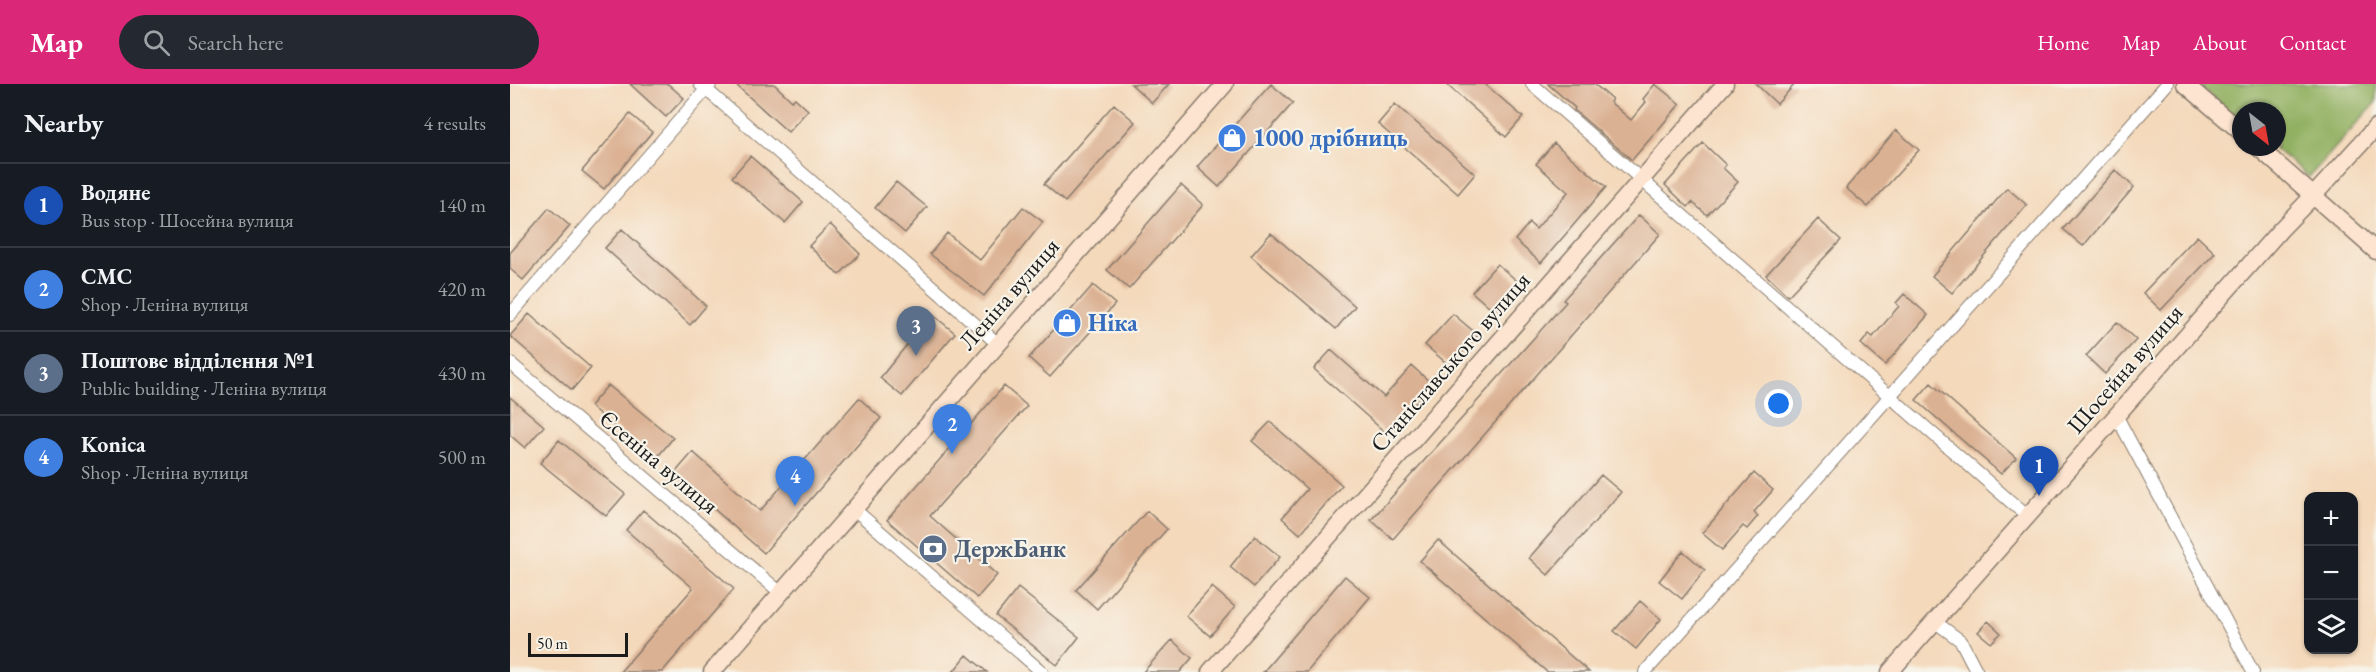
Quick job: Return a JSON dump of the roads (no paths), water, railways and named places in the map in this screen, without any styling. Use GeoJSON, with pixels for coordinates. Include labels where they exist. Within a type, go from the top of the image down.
{"type":"FeatureCollection","features":[{"type":"Feature","properties":{"kind":"street","name":"Леніна вулиця"},"geometry":{"type":"LineString","coordinates":[[712,672],[1225,84]]}},
{"type":"Feature","properties":{"kind":"street"},"geometry":{"type":"LineString","coordinates":[[1532,84],[2027,516]]}},
{"type":"Feature","properties":{"kind":"street","name":"Станіславського вулиця"},"geometry":{"type":"LineString","coordinates":[[1210,672],[1725,84]]}},
{"type":"Feature","properties":{"kind":"street"},"geometry":{"type":"LineString","coordinates":[[1645,672],[2167,84]]}},
{"type":"Feature","properties":{"kind":"street"},"geometry":{"type":"LineString","coordinates":[[2185,84],[2232,124]]}},
{"type":"Feature","properties":{"kind":"street"},"geometry":{"type":"LineString","coordinates":[[510,315],[706,86],[998,344]]}},
{"type":"Feature","properties":{"kind":"street","name":"Шосейна вулиця"},"geometry":{"type":"LineString","coordinates":[[1890,672],[2281,229],[2376,127]]}},
{"type":"Feature","properties":{"kind":"street"},"geometry":{"type":"LineString","coordinates":[[2268,156],[2376,251]]}},
{"type":"Feature","properties":{"kind":"street","name":"Єсеніна вулиця"},"geometry":{"type":"LineString","coordinates":[[510,363],[781,593]]}},
{"type":"Feature","properties":{"kind":"street"},"geometry":{"type":"LineString","coordinates":[[2116,415],[2253,672]]}},
{"type":"Feature","properties":{"kind":"street"},"geometry":{"type":"LineString","coordinates":[[854,509],[1042,672]]}},
{"type":"Feature","properties":{"kind":"street"},"geometry":{"type":"LineString","coordinates":[[1934,621],[1961,640],[1977,672]]}},
{"type":"Feature","properties":{"kind":"place","name":"1000 дрібниць"},"geometry":{"type":"Point","coordinates":[1232,138]}},
{"type":"Feature","properties":{"kind":"place","name":"Ніка"},"geometry":{"type":"Point","coordinates":[1067,323]}},
{"type":"Feature","properties":{"kind":"place","name":"Поштове відділення №1"},"geometry":{"type":"Point","coordinates":[916,356]}},
{"type":"Feature","properties":{"kind":"place","name":"СМС"},"geometry":{"type":"Point","coordinates":[952,454]}},
{"type":"Feature","properties":{"kind":"place","name":"Водяне"},"geometry":{"type":"Point","coordinates":[2039,496]}},
{"type":"Feature","properties":{"kind":"place","name":"Konica"},"geometry":{"type":"Point","coordinates":[795,506]}},
{"type":"Feature","properties":{"kind":"place","name":"ДержБанк"},"geometry":{"type":"Point","coordinates":[933,549]}}]}
